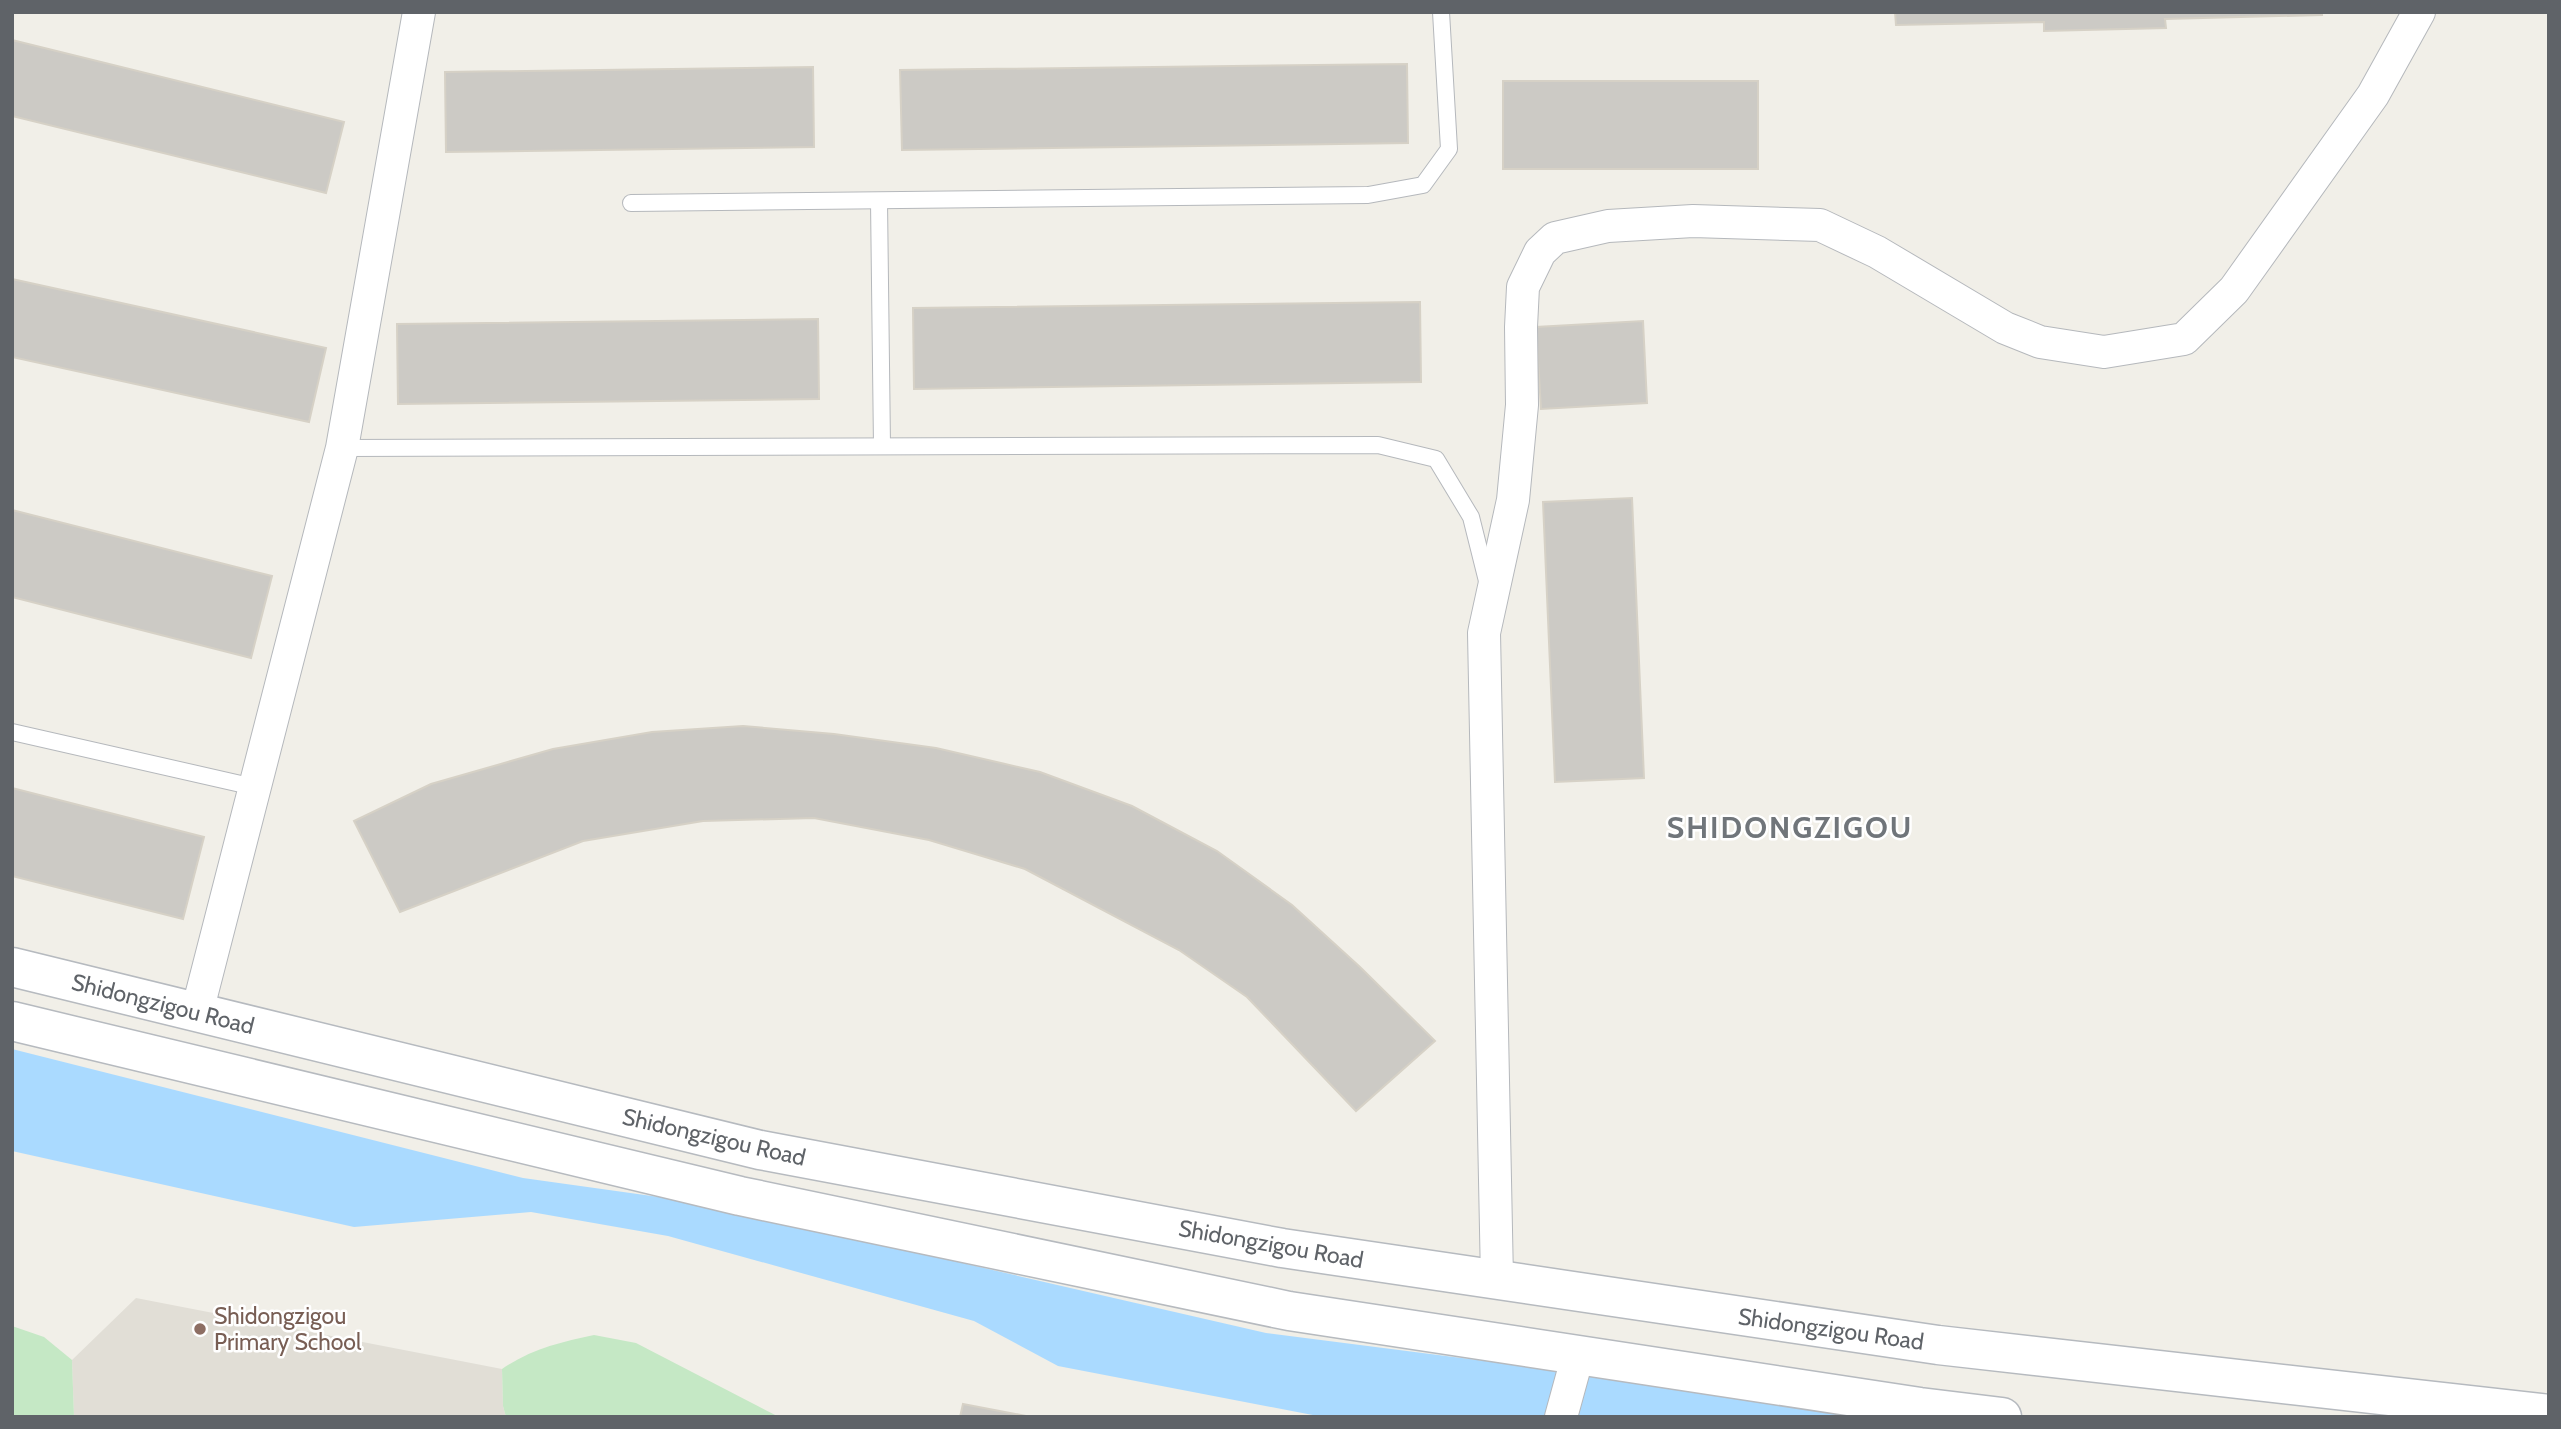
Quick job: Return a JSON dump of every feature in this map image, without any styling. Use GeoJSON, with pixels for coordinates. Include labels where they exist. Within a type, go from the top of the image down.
{"type":"FeatureCollection","features":[{"type":"Feature","properties":{"kind":"main road","name":"Shidongzigou Road"},"geometry":{"type":"LineString","coordinates":[[12,967],[760,1150],[1282,1248],[1938,1345],[2549,1414]]}},
{"type":"Feature","properties":{"kind":"main road"},"geometry":{"type":"LineString","coordinates":[[12,1021],[740,1196],[1289,1311],[1576,1360],[2003,1417]]}},
{"type":"Feature","properties":{"kind":"street"},"geometry":{"type":"LineString","coordinates":[[197,1012],[342,448],[419,12]]}},
{"type":"Feature","properties":{"kind":"street"},"geometry":{"type":"LineString","coordinates":[[1497,1279],[1484,633],[1513,500],[1522,405],[1523,287],[1540,252],[1555,238],[1608,226],[1693,221],[1820,225],[1877,252],[2005,328],[2040,342],[2104,352],[2184,339],[2234,290],[2373,95],[2419,12]]}},
{"type":"Feature","properties":{"kind":"street"},"geometry":{"type":"LineString","coordinates":[[1561,1417],[1576,1360]]}},
{"type":"Feature","properties":{"kind":"lane"},"geometry":{"type":"LineString","coordinates":[[631,203],[1368,195],[1423,185],[1449,149],[1441,12]]}},
{"type":"Feature","properties":{"kind":"lane"},"geometry":{"type":"LineString","coordinates":[[879,201],[882,446]]}},
{"type":"Feature","properties":{"kind":"lane"},"geometry":{"type":"LineString","coordinates":[[342,448],[1378,445],[1436,458],[1471,517],[1492,599]]}},
{"type":"Feature","properties":{"kind":"lane"},"geometry":{"type":"LineString","coordinates":[[12,732],[254,787]]}},
{"type":"Feature","properties":{"kind":"shaded area","name":"Shidongzigou Primary School"},"geometry":{"type":"Polygon","coordinates":[[[136,1298],[502,1369],[506,1417],[74,1417],[72,1360],[136,1298]]]}},
{"type":"Feature","properties":{"kind":"green space"},"geometry":{"type":"Polygon","coordinates":[[[12,1326],[44,1337],[72,1360],[74,1417],[12,1417],[12,1326]]]}},
{"type":"Feature","properties":{"kind":"green space"},"geometry":{"type":"Polygon","coordinates":[[[594,1335],[636,1343],[779,1417],[506,1417],[502,1369],[535,1351],[594,1335]]]}},
{"type":"Feature","properties":{"kind":"water"},"geometry":{"type":"Polygon","coordinates":[[[12,1049],[523,1178],[702,1203],[1266,1333],[1921,1417],[1323,1417],[1058,1366],[974,1321],[668,1236],[531,1212],[354,1227],[12,1151],[12,1049]]]}},
{"type":"Feature","properties":{"kind":"building"},"geometry":{"type":"Polygon","coordinates":[[[1895,12],[2322,12],[2322,15],[2165,19],[2166,28],[2044,31],[2044,22],[1896,25],[1895,12]]]}},
{"type":"Feature","properties":{"kind":"building"},"geometry":{"type":"Polygon","coordinates":[[[12,40],[344,122],[326,193],[12,116],[12,40]]]}},
{"type":"Feature","properties":{"kind":"building"},"geometry":{"type":"Polygon","coordinates":[[[1407,64],[1408,143],[902,150],[900,70],[1407,64]]]}},
{"type":"Feature","properties":{"kind":"building"},"geometry":{"type":"Polygon","coordinates":[[[813,67],[814,147],[446,152],[445,72],[813,67]]]}},
{"type":"Feature","properties":{"kind":"building"},"geometry":{"type":"Polygon","coordinates":[[[1503,81],[1758,81],[1758,169],[1503,169],[1503,81]]]}},
{"type":"Feature","properties":{"kind":"building"},"geometry":{"type":"Polygon","coordinates":[[[12,279],[326,348],[309,422],[12,357],[12,279]]]}},
{"type":"Feature","properties":{"kind":"building"},"geometry":{"type":"Polygon","coordinates":[[[1420,302],[1421,382],[914,389],[913,308],[1420,302]]]}},
{"type":"Feature","properties":{"kind":"building"},"geometry":{"type":"Polygon","coordinates":[[[818,319],[819,399],[398,404],[397,324],[818,319]]]}},
{"type":"Feature","properties":{"kind":"building"},"geometry":{"type":"Polygon","coordinates":[[[1643,321],[1647,403],[1541,409],[1536,327],[1643,321]]]}},
{"type":"Feature","properties":{"kind":"building"},"geometry":{"type":"Polygon","coordinates":[[[1632,498],[1644,778],[1555,782],[1543,502],[1632,498]]]}},
{"type":"Feature","properties":{"kind":"building"},"geometry":{"type":"Polygon","coordinates":[[[12,510],[272,576],[251,658],[12,597],[12,510]]]}},
{"type":"Feature","properties":{"kind":"building"},"geometry":{"type":"Polygon","coordinates":[[[743,726],[834,734],[936,748],[1040,772],[1132,806],[1217,851],[1292,905],[1435,1041],[1356,1111],[1247,997],[1179,950],[1025,869],[929,840],[814,818],[703,821],[583,841],[400,912],[354,821],[431,784],[553,749],[652,732],[743,726]]]}},
{"type":"Feature","properties":{"kind":"building"},"geometry":{"type":"Polygon","coordinates":[[[12,788],[204,837],[183,919],[12,876],[12,788]]]}},
{"type":"Feature","properties":{"kind":"building"},"geometry":{"type":"Polygon","coordinates":[[[963,1404],[1031,1417],[960,1417],[963,1404]]]}},
{"type":"Feature","properties":{"kind":"place","name":"Shidongzigou Primary School"},"geometry":{"type":"Point","coordinates":[200,1329]}},
{"type":"Feature","properties":{"kind":"district","name":"SHIDONGZIGOU"},"geometry":{"type":"Point","coordinates":[1790,827]}}]}
